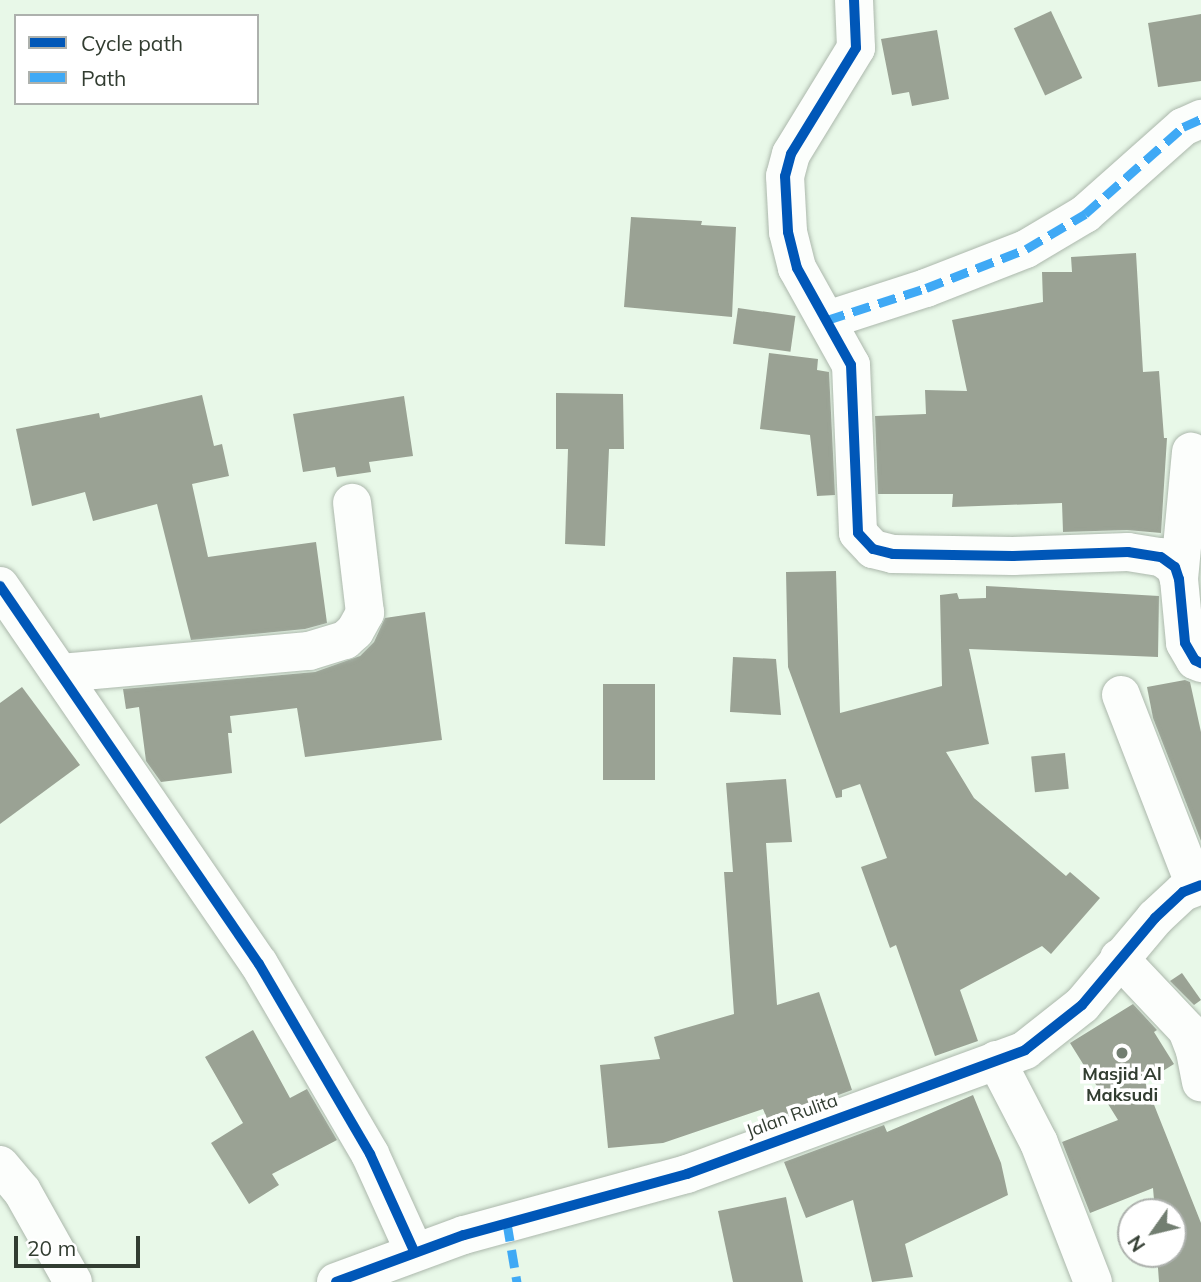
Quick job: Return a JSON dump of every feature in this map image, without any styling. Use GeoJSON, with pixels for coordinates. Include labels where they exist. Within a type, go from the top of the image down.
{"type":"FeatureCollection","features":[{"type":"Feature","properties":{"kind":"street"},"geometry":{"type":"LineString","coordinates":[[854,0],[856,48],[791,154],[785,176],[789,232],[797,268],[851,365],[856,519],[859,533],[873,549],[893,554],[1150,554],[1168,561],[1179,579]]}},
{"type":"Feature","properties":{"kind":"street"},"geometry":{"type":"LineString","coordinates":[[827,320],[926,288],[1026,249],[1085,214],[1183,127],[1201,119]]}},
{"type":"Feature","properties":{"kind":"street"},"geometry":{"type":"LineString","coordinates":[[1191,452],[1179,579],[1185,643],[1195,660],[1201,663]]}},
{"type":"Feature","properties":{"kind":"street"},"geometry":{"type":"LineString","coordinates":[[61,673],[309,651],[345,640],[355,631],[365,612],[352,503]]}},
{"type":"Feature","properties":{"kind":"street"},"geometry":{"type":"LineString","coordinates":[[0,586],[259,964],[370,1154],[414,1251]]}},
{"type":"Feature","properties":{"kind":"street"},"geometry":{"type":"LineString","coordinates":[[1121,695],[1198,886]]}},
{"type":"Feature","properties":{"kind":"street","name":"Jalan Rulita"},"geometry":{"type":"LineString","coordinates":[[336,1282],[414,1251],[687,1174],[1025,1049],[1066,1019],[1154,918],[1198,886]]}},
{"type":"Feature","properties":{"kind":"street"},"geometry":{"type":"LineString","coordinates":[[1119,958],[1187,1030],[1195,1051],[1201,1082]]}},
{"type":"Feature","properties":{"kind":"street"},"geometry":{"type":"LineString","coordinates":[[996,1060],[1039,1143],[1093,1282]]}},
{"type":"Feature","properties":{"kind":"street"},"geometry":{"type":"LineString","coordinates":[[0,1165],[22,1191],[73,1282]]}},
{"type":"Feature","properties":{"kind":"building"},"geometry":{"type":"Polygon","coordinates":[[[1051,11],[1082,78],[1045,95],[1014,28],[1051,11]]]}},
{"type":"Feature","properties":{"kind":"building"},"geometry":{"type":"Polygon","coordinates":[[[1201,14],[1201,81],[1158,87],[1148,23],[1201,14]]]}},
{"type":"Feature","properties":{"kind":"building"},"geometry":{"type":"Polygon","coordinates":[[[937,30],[949,99],[912,106],[909,92],[892,95],[881,39],[937,30]]]}},
{"type":"Feature","properties":{"kind":"building"},"geometry":{"type":"Polygon","coordinates":[[[631,217],[702,221],[701,225],[736,227],[732,317],[624,307],[631,217]]]}},
{"type":"Feature","properties":{"kind":"building"},"geometry":{"type":"Polygon","coordinates":[[[1136,253],[1143,372],[1159,371],[1164,438],[1167,438],[1161,533],[1127,530],[1063,532],[1062,503],[952,507],[953,494],[878,494],[875,416],[926,414],[925,390],[967,391],[952,320],[1043,302],[1042,272],[1072,272],[1071,257],[1136,253]]]}},
{"type":"Feature","properties":{"kind":"building"},"geometry":{"type":"Polygon","coordinates":[[[738,308],[795,316],[790,352],[733,344],[738,308]]]}},
{"type":"Feature","properties":{"kind":"building"},"geometry":{"type":"Polygon","coordinates":[[[769,353],[818,359],[817,370],[829,372],[835,495],[817,496],[810,435],[760,429],[769,353]]]}},
{"type":"Feature","properties":{"kind":"building"},"geometry":{"type":"Polygon","coordinates":[[[556,393],[623,394],[624,449],[609,449],[605,546],[565,544],[568,449],[556,449],[556,393]]]}},
{"type":"Feature","properties":{"kind":"building"},"geometry":{"type":"Polygon","coordinates":[[[202,395],[214,446],[222,444],[229,476],[192,484],[208,557],[316,542],[327,623],[305,629],[191,640],[157,504],[93,521],[85,492],[32,506],[16,429],[99,413],[100,418],[202,395]]]}},
{"type":"Feature","properties":{"kind":"building"},"geometry":{"type":"Polygon","coordinates":[[[404,396],[413,456],[369,462],[371,472],[337,477],[335,467],[303,472],[293,414],[404,396]]]}},
{"type":"Feature","properties":{"kind":"building"},"geometry":{"type":"Polygon","coordinates":[[[836,571],[840,713],[942,686],[940,595],[957,593],[959,599],[986,598],[986,586],[1159,596],[1158,657],[969,649],[989,744],[946,752],[974,798],[1066,876],[1070,872],[1100,898],[1051,954],[1042,946],[960,990],[978,1041],[935,1056],[896,945],[890,948],[861,867],[887,858],[860,784],[842,790],[842,797],[836,798],[788,667],[786,572],[836,571]]]}},
{"type":"Feature","properties":{"kind":"building"},"geometry":{"type":"Polygon","coordinates":[[[425,612],[442,740],[305,757],[297,708],[230,716],[232,733],[228,733],[232,773],[161,782],[146,761],[139,707],[126,709],[123,689],[315,672],[360,656],[374,642],[385,618],[425,612]]]}},
{"type":"Feature","properties":{"kind":"building"},"geometry":{"type":"Polygon","coordinates":[[[733,657],[776,659],[781,715],[730,712],[733,657]]]}},
{"type":"Feature","properties":{"kind":"building"},"geometry":{"type":"Polygon","coordinates":[[[1185,680],[1190,682],[1201,732],[1201,841],[1153,718],[1147,687],[1185,680]]]}},
{"type":"Feature","properties":{"kind":"building"},"geometry":{"type":"Polygon","coordinates":[[[603,684],[655,684],[655,780],[603,780],[603,684]]]}},
{"type":"Feature","properties":{"kind":"building"},"geometry":{"type":"Polygon","coordinates":[[[22,687],[80,765],[0,824],[0,703],[22,687]]]}},
{"type":"Feature","properties":{"kind":"building"},"geometry":{"type":"Polygon","coordinates":[[[1065,753],[1069,789],[1035,792],[1031,757],[1065,753]]]}},
{"type":"Feature","properties":{"kind":"building"},"geometry":{"type":"Polygon","coordinates":[[[786,779],[792,842],[766,843],[777,1005],[819,992],[852,1090],[768,1121],[763,1109],[663,1143],[608,1148],[600,1065],[660,1059],[654,1037],[734,1014],[724,872],[733,872],[726,783],[786,779]]]}},
{"type":"Feature","properties":{"kind":"building"},"geometry":{"type":"Polygon","coordinates":[[[1182,973],[1201,1000],[1194,1005],[1170,981],[1182,973]]]}},
{"type":"Feature","properties":{"kind":"building"},"geometry":{"type":"Polygon","coordinates":[[[1133,1004],[1157,1030],[1154,1032],[1174,1064],[1145,1082],[1201,1223],[1201,1282],[1159,1282],[1158,1268],[1187,1268],[1187,1198],[1154,1198],[1153,1188],[1128,1198],[1117,1198],[1117,1202],[1090,1213],[1062,1142],[1118,1120],[1070,1043],[1133,1004]]]}},
{"type":"Feature","properties":{"kind":"building"},"geometry":{"type":"Polygon","coordinates":[[[253,1030],[290,1098],[307,1089],[337,1140],[272,1174],[279,1185],[249,1204],[211,1143],[243,1123],[205,1057],[253,1030]]]}},
{"type":"Feature","properties":{"kind":"building"},"geometry":{"type":"Polygon","coordinates":[[[973,1095],[1001,1163],[1008,1195],[905,1244],[913,1277],[872,1282],[853,1200],[806,1218],[784,1162],[884,1125],[887,1132],[973,1095]]]}},
{"type":"Feature","properties":{"kind":"building"},"geometry":{"type":"Polygon","coordinates":[[[786,1197],[803,1282],[733,1282],[718,1211],[786,1197]]]}},
{"type":"Feature","properties":{"kind":"marked path"},"geometry":{"type":"LineString","coordinates":[[827,320],[926,288],[1026,249],[1085,214],[1183,127],[1201,119]]}},
{"type":"Feature","properties":{"kind":"marked path"},"geometry":{"type":"LineString","coordinates":[[507,1223],[517,1282]]}},
{"type":"Feature","properties":{"kind":"cycle path"},"geometry":{"type":"LineString","coordinates":[[854,0],[856,48],[791,154],[785,176],[788,232],[797,268],[851,365],[858,533],[873,549],[893,554],[1013,556],[1128,552],[1161,557],[1175,567],[1179,579],[1185,643],[1195,660],[1201,663]]}},
{"type":"Feature","properties":{"kind":"cycle path"},"geometry":{"type":"LineString","coordinates":[[0,586],[259,964],[370,1154],[414,1251]]}},
{"type":"Feature","properties":{"kind":"cycle path"},"geometry":{"type":"LineString","coordinates":[[336,1282],[464,1235],[687,1174],[1025,1050],[1082,1005],[1155,918],[1183,892],[1201,885]]}},
{"type":"Feature","properties":{"kind":"place","name":"Masjid Al Maksudi"},"geometry":{"type":"Point","coordinates":[1122,1053]}}]}
